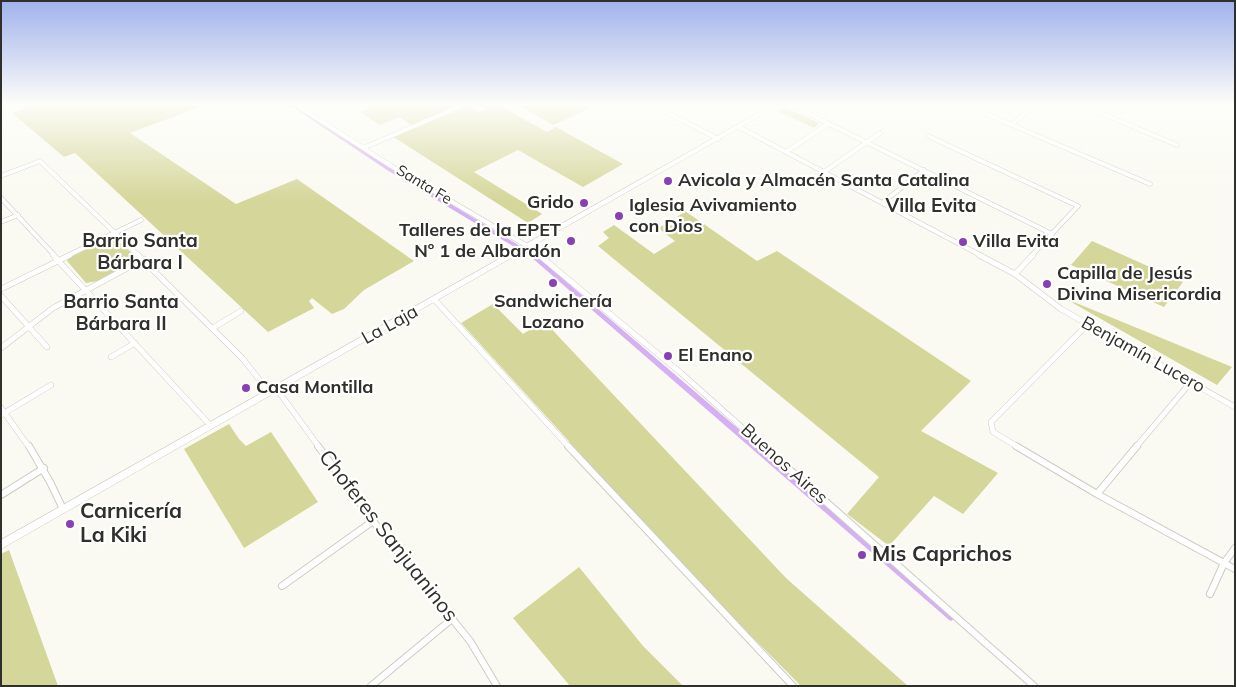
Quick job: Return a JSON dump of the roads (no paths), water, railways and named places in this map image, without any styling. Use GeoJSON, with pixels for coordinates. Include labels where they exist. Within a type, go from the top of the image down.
{"type":"FeatureCollection","features":[{"type":"Feature","properties":{"kind":"main road","name":"La Laja"},"geometry":{"type":"LineString","coordinates":[[1,545],[723,136]]}},
{"type":"Feature","properties":{"kind":"street","name":"Santa Fe"},"geometry":{"type":"LineString","coordinates":[[345,136],[525,249]]}},
{"type":"Feature","properties":{"kind":"street"},"geometry":{"type":"LineString","coordinates":[[363,148],[391,136]]}},
{"type":"Feature","properties":{"kind":"street"},"geometry":{"type":"LineString","coordinates":[[712,136],[718,139]]}},
{"type":"Feature","properties":{"kind":"street","name":"Benjamín Lucero"},"geometry":{"type":"LineString","coordinates":[[756,136],[1015,274],[1051,302],[1235,407]]}},
{"type":"Feature","properties":{"kind":"street"},"geometry":{"type":"LineString","coordinates":[[786,152],[810,136]]}},
{"type":"Feature","properties":{"kind":"street"},"geometry":{"type":"LineString","coordinates":[[854,136],[1052,234]]}},
{"type":"Feature","properties":{"kind":"street"},"geometry":{"type":"LineString","coordinates":[[824,172],[876,136]]}},
{"type":"Feature","properties":{"kind":"street"},"geometry":{"type":"LineString","coordinates":[[928,136],[1078,206],[1015,274]]}},
{"type":"Feature","properties":{"kind":"street"},"geometry":{"type":"LineString","coordinates":[[1037,136],[1150,184]]}},
{"type":"Feature","properties":{"kind":"street"},"geometry":{"type":"LineString","coordinates":[[1156,136],[1177,145]]}},
{"type":"Feature","properties":{"kind":"street","name":"Choferes Sanjuaninos"},"geometry":{"type":"LineString","coordinates":[[1,176],[40,161],[144,259],[213,328],[273,390],[373,521],[453,618],[485,663],[497,686]]}},
{"type":"Feature","properties":{"kind":"street"},"geometry":{"type":"LineString","coordinates":[[882,203],[924,170]]}},
{"type":"Feature","properties":{"kind":"street"},"geometry":{"type":"LineString","coordinates":[[1,198],[18,214],[210,425]]}},
{"type":"Feature","properties":{"kind":"street"},"geometry":{"type":"LineString","coordinates":[[1,222],[18,214]]}},
{"type":"Feature","properties":{"kind":"street"},"geometry":{"type":"LineString","coordinates":[[1,289],[141,220]]}},
{"type":"Feature","properties":{"kind":"street","name":"Buenos Aires"},"geometry":{"type":"LineString","coordinates":[[525,249],[681,373],[1034,686]]}},
{"type":"Feature","properties":{"kind":"street"},"geometry":{"type":"LineString","coordinates":[[1,348],[54,308],[144,259]]}},
{"type":"Feature","properties":{"kind":"street"},"geometry":{"type":"LineString","coordinates":[[1,296],[47,347]]}},
{"type":"Feature","properties":{"kind":"street"},"geometry":{"type":"LineString","coordinates":[[435,300],[632,516],[793,686]]}},
{"type":"Feature","properties":{"kind":"street"},"geometry":{"type":"LineString","coordinates":[[213,328],[241,311]]}},
{"type":"Feature","properties":{"kind":"street"},"geometry":{"type":"LineString","coordinates":[[1088,324],[991,422],[990,427],[999,437],[1097,494],[1235,569]]}},
{"type":"Feature","properties":{"kind":"street"},"geometry":{"type":"LineString","coordinates":[[111,357],[135,344]]}},
{"type":"Feature","properties":{"kind":"street"},"geometry":{"type":"LineString","coordinates":[[1097,494],[1191,382]]}},
{"type":"Feature","properties":{"kind":"street"},"geometry":{"type":"LineString","coordinates":[[51,385],[2,412],[44,468],[63,509]]}},
{"type":"Feature","properties":{"kind":"street"},"geometry":{"type":"LineString","coordinates":[[1,495],[44,468]]}},
{"type":"Feature","properties":{"kind":"street"},"geometry":{"type":"LineString","coordinates":[[282,586],[373,521]]}},
{"type":"Feature","properties":{"kind":"street"},"geometry":{"type":"LineString","coordinates":[[1210,594],[1224,563],[1235,548]]}},
{"type":"Feature","properties":{"kind":"street"},"geometry":{"type":"LineString","coordinates":[[371,686],[453,618]]}},
{"type":"Feature","properties":{"kind":"waterway"},"geometry":{"type":"LineString","coordinates":[[339,136],[389,169],[533,256],[951,616]]}},
{"type":"Feature","properties":{"kind":"place","name":"Avicola y Almacén Santa Catalina"},"geometry":{"type":"Point","coordinates":[668,181]}},
{"type":"Feature","properties":{"kind":"place","name":"Grido"},"geometry":{"type":"Point","coordinates":[584,203]}},
{"type":"Feature","properties":{"kind":"place","name":"Iglesia Avivamiento con Dios"},"geometry":{"type":"Point","coordinates":[619,216]}},
{"type":"Feature","properties":{"kind":"place","name":"Talleres de la EPET Nº 1 de Albardón"},"geometry":{"type":"Point","coordinates":[571,241]}},
{"type":"Feature","properties":{"kind":"place","name":"Villa Evita"},"geometry":{"type":"Point","coordinates":[963,242]}},
{"type":"Feature","properties":{"kind":"place","name":"Sandwichería Lozano"},"geometry":{"type":"Point","coordinates":[553,283]}},
{"type":"Feature","properties":{"kind":"place","name":"Capilla de Jesús Divina Misericordia"},"geometry":{"type":"Point","coordinates":[1047,284]}},
{"type":"Feature","properties":{"kind":"place","name":"El Enano"},"geometry":{"type":"Point","coordinates":[668,356]}},
{"type":"Feature","properties":{"kind":"place","name":"Casa Montilla"},"geometry":{"type":"Point","coordinates":[246,388]}},
{"type":"Feature","properties":{"kind":"place","name":"Carnicería La Kiki"},"geometry":{"type":"Point","coordinates":[70,524]}},
{"type":"Feature","properties":{"kind":"place","name":"Mis Caprichos"},"geometry":{"type":"Point","coordinates":[862,555]}},
{"type":"Feature","properties":{"kind":"district","name":"Villa Evita"},"geometry":{"type":"Point","coordinates":[931,206]}},
{"type":"Feature","properties":{"kind":"district","name":"Barrio Santa Bárbara I"},"geometry":{"type":"Point","coordinates":[140,252]}},
{"type":"Feature","properties":{"kind":"district","name":"Barrio Santa Bárbara II"},"geometry":{"type":"Point","coordinates":[121,313]}}]}
